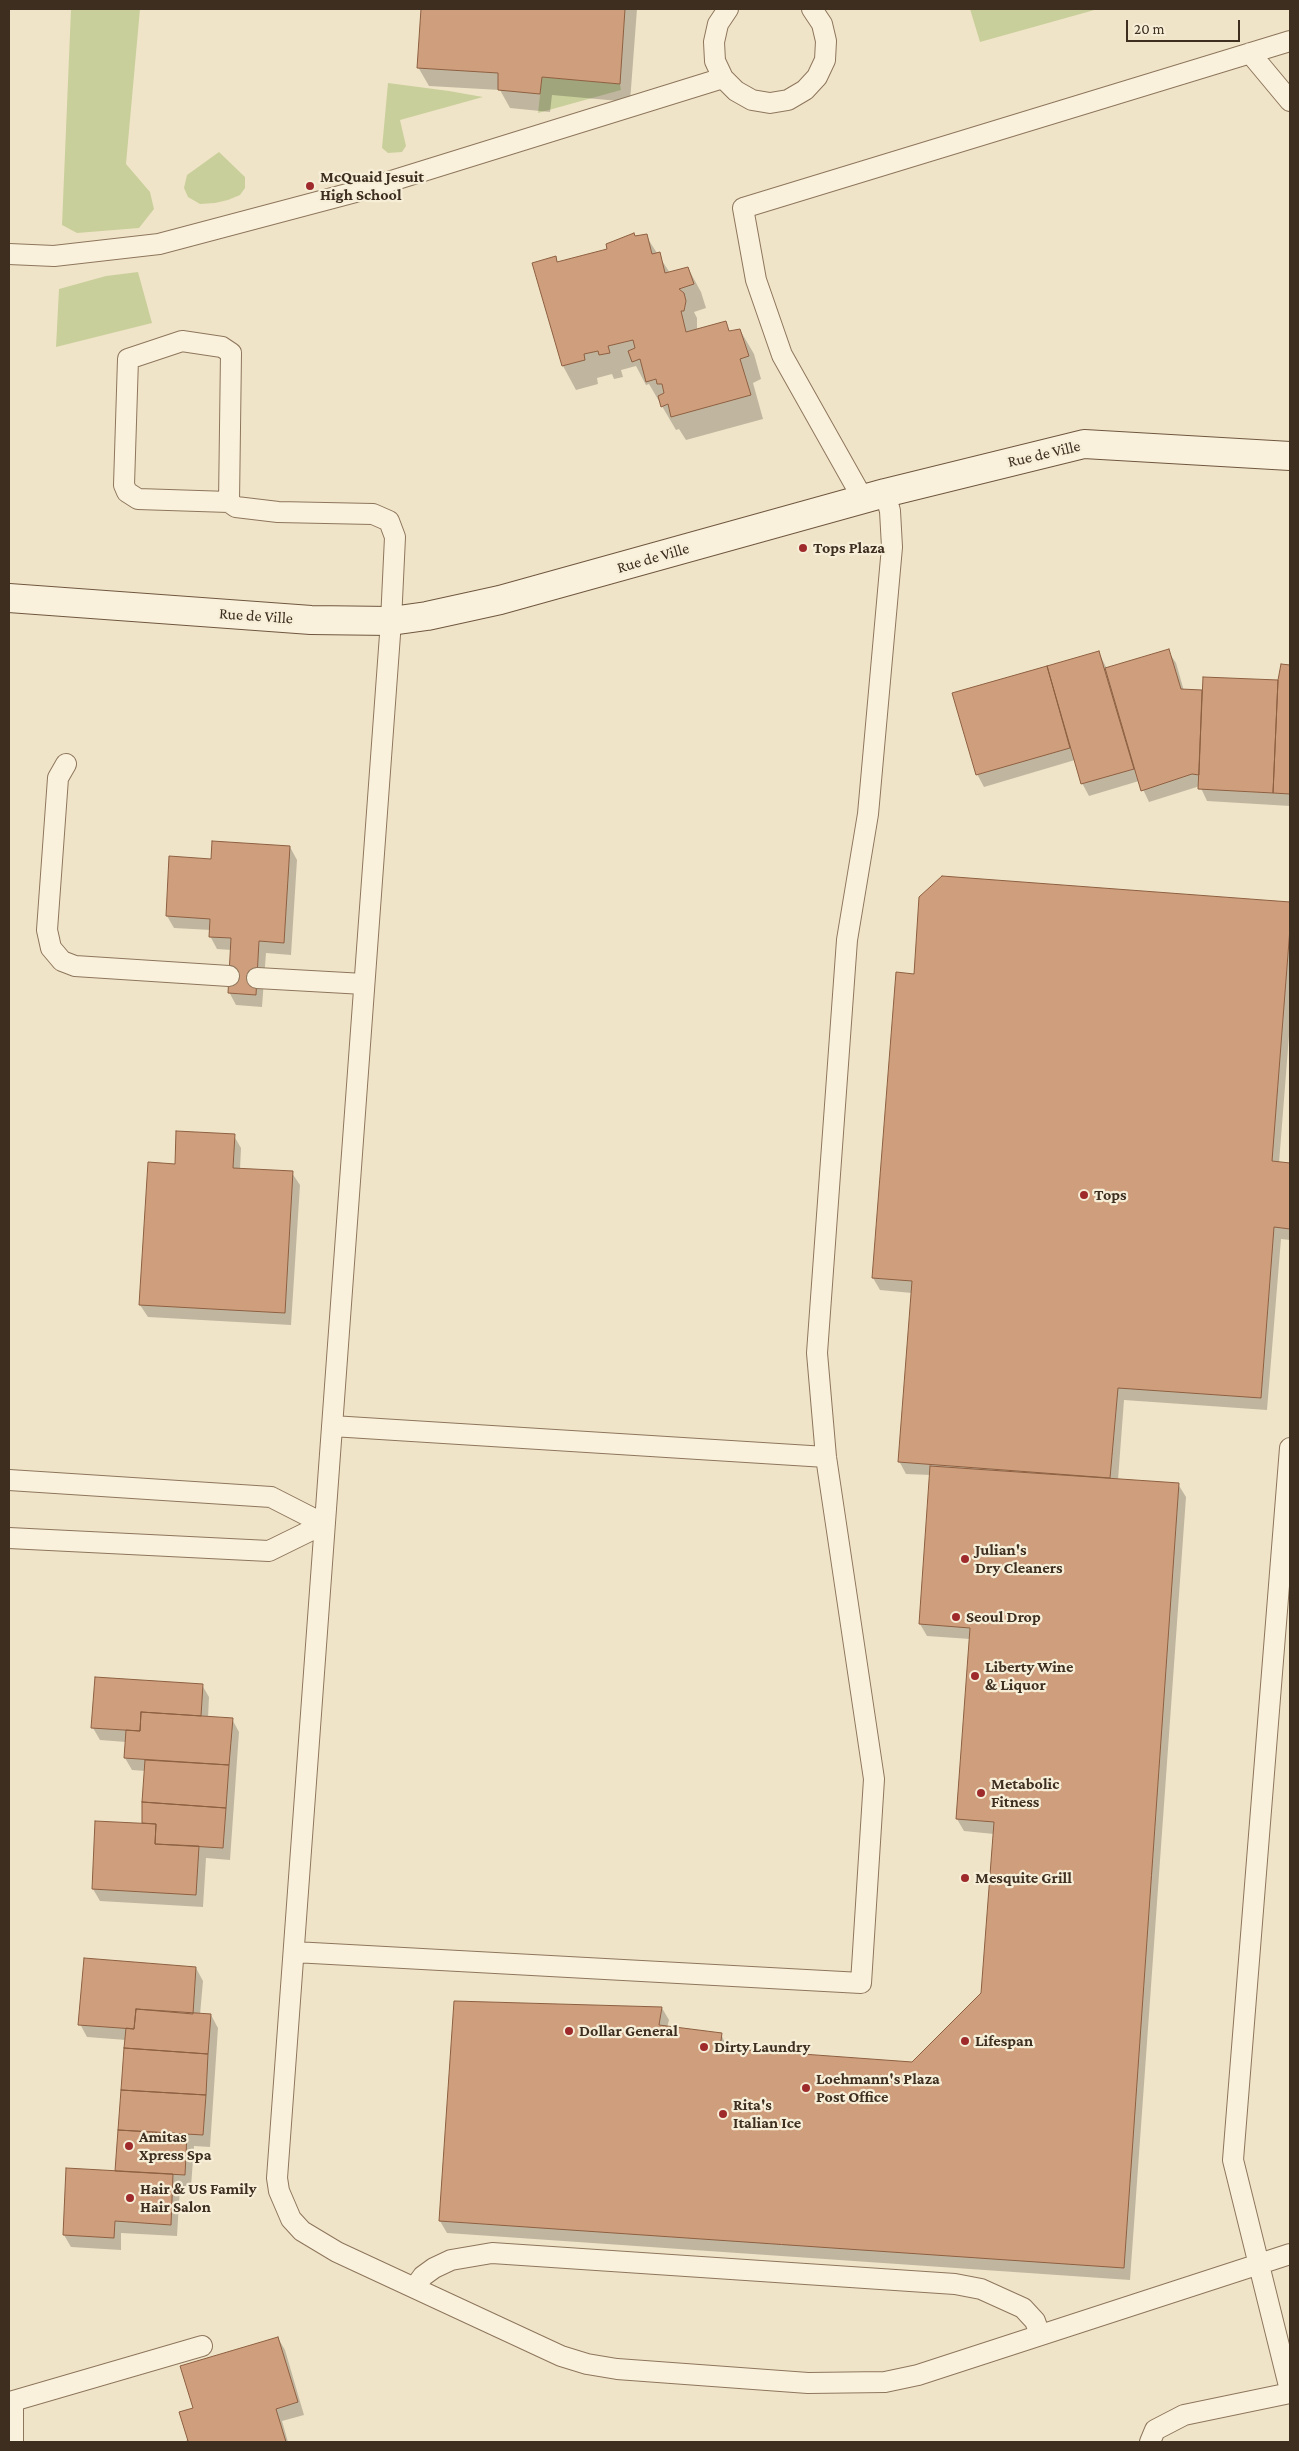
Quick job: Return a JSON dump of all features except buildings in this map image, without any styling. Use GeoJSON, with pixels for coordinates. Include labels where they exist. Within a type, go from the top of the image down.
{"type":"FeatureCollection","features":[{"type":"Feature","properties":{"kind":"street","name":"Rue de Ville"},"geometry":{"type":"LineString","coordinates":[[9,598],[312,620],[391,621],[427,616],[500,600],[874,496],[1084,444],[1290,456]]}},
{"type":"Feature","properties":{"kind":"lane"},"geometry":{"type":"LineString","coordinates":[[728,9],[718,24],[714,42],[715,61],[723,78],[736,91],[752,100],[770,103],[788,100],[805,90],[817,77],[825,60],[826,41],[822,24],[812,9]]}},
{"type":"Feature","properties":{"kind":"lane"},"geometry":{"type":"LineString","coordinates":[[294,1952],[861,1982],[874,1778],[826,1457],[817,1352],[847,940],[868,814],[892,547],[890,511],[874,496],[782,355],[756,280],[743,208],[1290,41]]}},
{"type":"Feature","properties":{"kind":"lane"},"geometry":{"type":"LineString","coordinates":[[1250,53],[1290,101]]}},
{"type":"Feature","properties":{"kind":"lane"},"geometry":{"type":"LineString","coordinates":[[9,254],[54,256],[158,244],[359,190],[723,78]]}},
{"type":"Feature","properties":{"kind":"lane"},"geometry":{"type":"LineString","coordinates":[[228,502],[231,353],[222,347],[182,341],[128,359],[124,485],[127,492],[138,498],[228,502],[236,507],[278,512],[373,514],[389,521],[395,537],[391,621],[278,2178],[284,2205],[291,2219],[316,2240],[561,2356],[617,2370],[808,2383],[885,2382],[918,2375],[1290,2254]]}},
{"type":"Feature","properties":{"kind":"lane"},"geometry":{"type":"LineString","coordinates":[[66,764],[58,778],[47,930],[51,948],[62,961],[75,966],[229,976]]}},
{"type":"Feature","properties":{"kind":"lane"},"geometry":{"type":"LineString","coordinates":[[257,978],[364,984]]}},
{"type":"Feature","properties":{"kind":"lane"},"geometry":{"type":"LineString","coordinates":[[332,1426],[826,1457]]}},
{"type":"Feature","properties":{"kind":"lane"},"geometry":{"type":"LineString","coordinates":[[1150,2442],[1155,2430],[1184,2415],[1290,2392],[1233,2160],[1290,1448]]}},
{"type":"Feature","properties":{"kind":"lane"},"geometry":{"type":"LineString","coordinates":[[9,1480],[271,1497],[324,1524]]}},
{"type":"Feature","properties":{"kind":"lane"},"geometry":{"type":"LineString","coordinates":[[9,1538],[269,1551],[324,1524]]}},
{"type":"Feature","properties":{"kind":"lane"},"geometry":{"type":"LineString","coordinates":[[415,2288],[423,2276],[450,2260],[492,2253],[955,2284],[981,2288],[1023,2308],[1034,2321],[1040,2335]]}},
{"type":"Feature","properties":{"kind":"lane"},"geometry":{"type":"LineString","coordinates":[[13,2442],[14,2401],[202,2346]]}},
{"type":"Feature","properties":{"kind":"green space"},"geometry":{"type":"Polygon","coordinates":[[[71,9],[140,9],[126,164],[150,192],[154,209],[139,228],[77,233],[62,225],[71,9]]]}},
{"type":"Feature","properties":{"kind":"green space"},"geometry":{"type":"Polygon","coordinates":[[[970,9],[1098,9],[980,42],[970,9]]]}},
{"type":"Feature","properties":{"kind":"green space"},"geometry":{"type":"Polygon","coordinates":[[[542,77],[620,84],[621,90],[538,113],[542,77]]]}},
{"type":"Feature","properties":{"kind":"green space"},"geometry":{"type":"Polygon","coordinates":[[[388,83],[483,97],[400,120],[406,146],[402,152],[388,153],[382,148],[388,83]]]}},
{"type":"Feature","properties":{"kind":"green space"},"geometry":{"type":"Polygon","coordinates":[[[219,152],[245,177],[245,188],[240,195],[228,200],[200,204],[188,197],[184,188],[187,175],[219,152]]]}},
{"type":"Feature","properties":{"kind":"green space"},"geometry":{"type":"Polygon","coordinates":[[[138,272],[152,323],[56,347],[59,289],[106,276],[138,272]]]}},
{"type":"Feature","properties":{"kind":"place","name":"McQuaid Jesuit High School"},"geometry":{"type":"Point","coordinates":[310,186]}},
{"type":"Feature","properties":{"kind":"place","name":"Tops Plaza"},"geometry":{"type":"Point","coordinates":[803,548]}},
{"type":"Feature","properties":{"kind":"place","name":"Tops"},"geometry":{"type":"Point","coordinates":[1084,1195]}},
{"type":"Feature","properties":{"kind":"place","name":"Julian's Dry Cleaners"},"geometry":{"type":"Point","coordinates":[965,1559]}},
{"type":"Feature","properties":{"kind":"place","name":"Seoul Drop"},"geometry":{"type":"Point","coordinates":[956,1617]}},
{"type":"Feature","properties":{"kind":"place","name":"Liberty Wine & Liquor"},"geometry":{"type":"Point","coordinates":[975,1676]}},
{"type":"Feature","properties":{"kind":"place","name":"Metabolic Fitness"},"geometry":{"type":"Point","coordinates":[981,1793]}},
{"type":"Feature","properties":{"kind":"place","name":"Mesquite Grill"},"geometry":{"type":"Point","coordinates":[965,1878]}},
{"type":"Feature","properties":{"kind":"place","name":"Dollar General"},"geometry":{"type":"Point","coordinates":[569,2031]}},
{"type":"Feature","properties":{"kind":"place","name":"Lifespan"},"geometry":{"type":"Point","coordinates":[965,2041]}},
{"type":"Feature","properties":{"kind":"place","name":"Dirty Laundry"},"geometry":{"type":"Point","coordinates":[704,2047]}},
{"type":"Feature","properties":{"kind":"place","name":"Loehmann's Plaza Post Office"},"geometry":{"type":"Point","coordinates":[806,2088]}},
{"type":"Feature","properties":{"kind":"place","name":"Rita's Italian Ice"},"geometry":{"type":"Point","coordinates":[723,2114]}},
{"type":"Feature","properties":{"kind":"place","name":"Amitas Xpress Spa"},"geometry":{"type":"Point","coordinates":[129,2146]}},
{"type":"Feature","properties":{"kind":"place","name":"Hair & US Family Hair Salon"},"geometry":{"type":"Point","coordinates":[130,2198]}}]}
